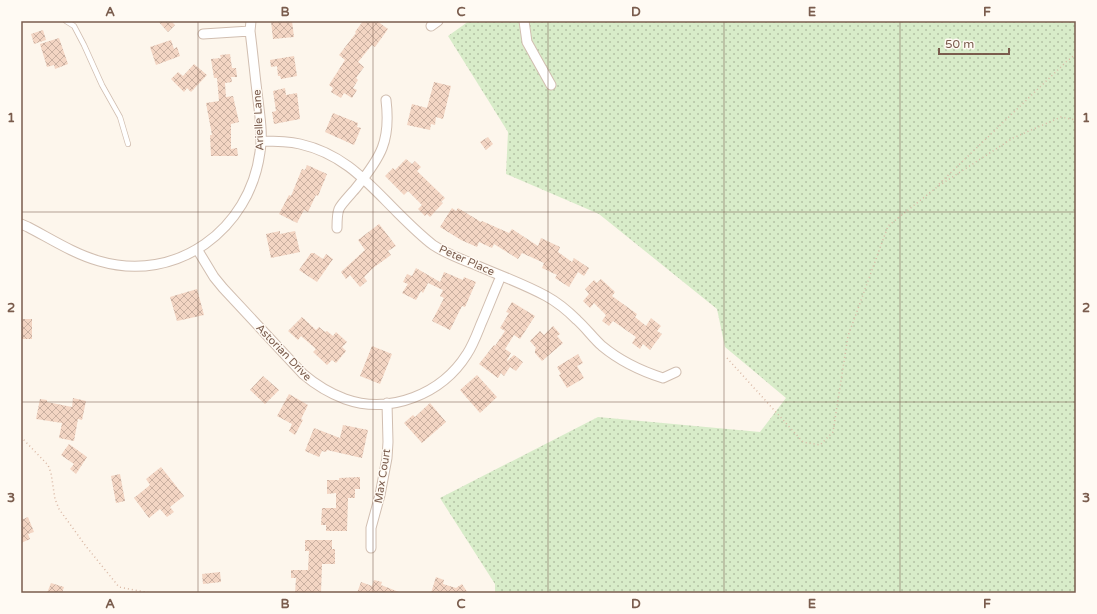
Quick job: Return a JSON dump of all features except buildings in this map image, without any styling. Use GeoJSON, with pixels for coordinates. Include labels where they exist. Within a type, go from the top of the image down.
{"type":"FeatureCollection","features":[{"type":"Feature","properties":{"kind":"street","name":"Arielle Lane"},"geometry":{"type":"LineString","coordinates":[[21,224],[84,256],[100,262],[118,265],[134,266],[156,264],[167,261],[184,256],[213,238],[237,213],[246,199],[258,166],[261,141],[250,31],[251,21]]}},
{"type":"Feature","properties":{"kind":"street"},"geometry":{"type":"LineString","coordinates":[[524,21],[527,42],[551,85]]}},
{"type":"Feature","properties":{"kind":"street"},"geometry":{"type":"LineString","coordinates":[[203,34],[250,31]]}},
{"type":"Feature","properties":{"kind":"street"},"geometry":{"type":"LineString","coordinates":[[337,228],[339,209],[377,160],[382,150],[386,137],[387,125],[386,100]]}},
{"type":"Feature","properties":{"kind":"street","name":"Peter Place"},"geometry":{"type":"LineString","coordinates":[[261,141],[299,144],[322,151],[344,163],[434,245],[452,256],[528,287],[546,296],[561,306],[577,320],[602,346],[616,357],[632,366],[663,378],[676,372]]}},
{"type":"Feature","properties":{"kind":"street","name":"Astorian Drive"},"geometry":{"type":"LineString","coordinates":[[197,249],[214,277],[223,288],[303,374],[328,392],[362,403],[375,404],[410,399],[427,392],[448,377],[467,354],[473,343],[501,276]]}},
{"type":"Feature","properties":{"kind":"street","name":"Max Court"},"geometry":{"type":"LineString","coordinates":[[371,548],[371,528],[380,495],[387,458],[387,403]]}},
{"type":"Feature","properties":{"kind":"lane"},"geometry":{"type":"LineString","coordinates":[[66,21],[74,26],[102,85],[120,117],[128,144]]}},
{"type":"Feature","properties":{"kind":"path"},"geometry":{"type":"LineString","coordinates":[[727,358],[803,442],[820,445],[833,432],[848,336],[888,226],[937,187],[1076,54]]}},
{"type":"Feature","properties":{"kind":"path"},"geometry":{"type":"LineString","coordinates":[[937,187],[1013,138],[1061,117],[1076,120]]}},
{"type":"Feature","properties":{"kind":"path"},"geometry":{"type":"LineString","coordinates":[[21,437],[48,465],[51,473],[55,499],[59,509],[85,545],[119,587],[150,593]]}},
{"type":"Feature","properties":{"kind":"green space"},"geometry":{"type":"Polygon","coordinates":[[[469,21],[1076,21],[1076,593],[495,593],[495,584],[440,498],[598,417],[760,432],[786,398],[725,347],[717,309],[599,214],[506,174],[508,132],[448,36],[469,21]]]}}]}
